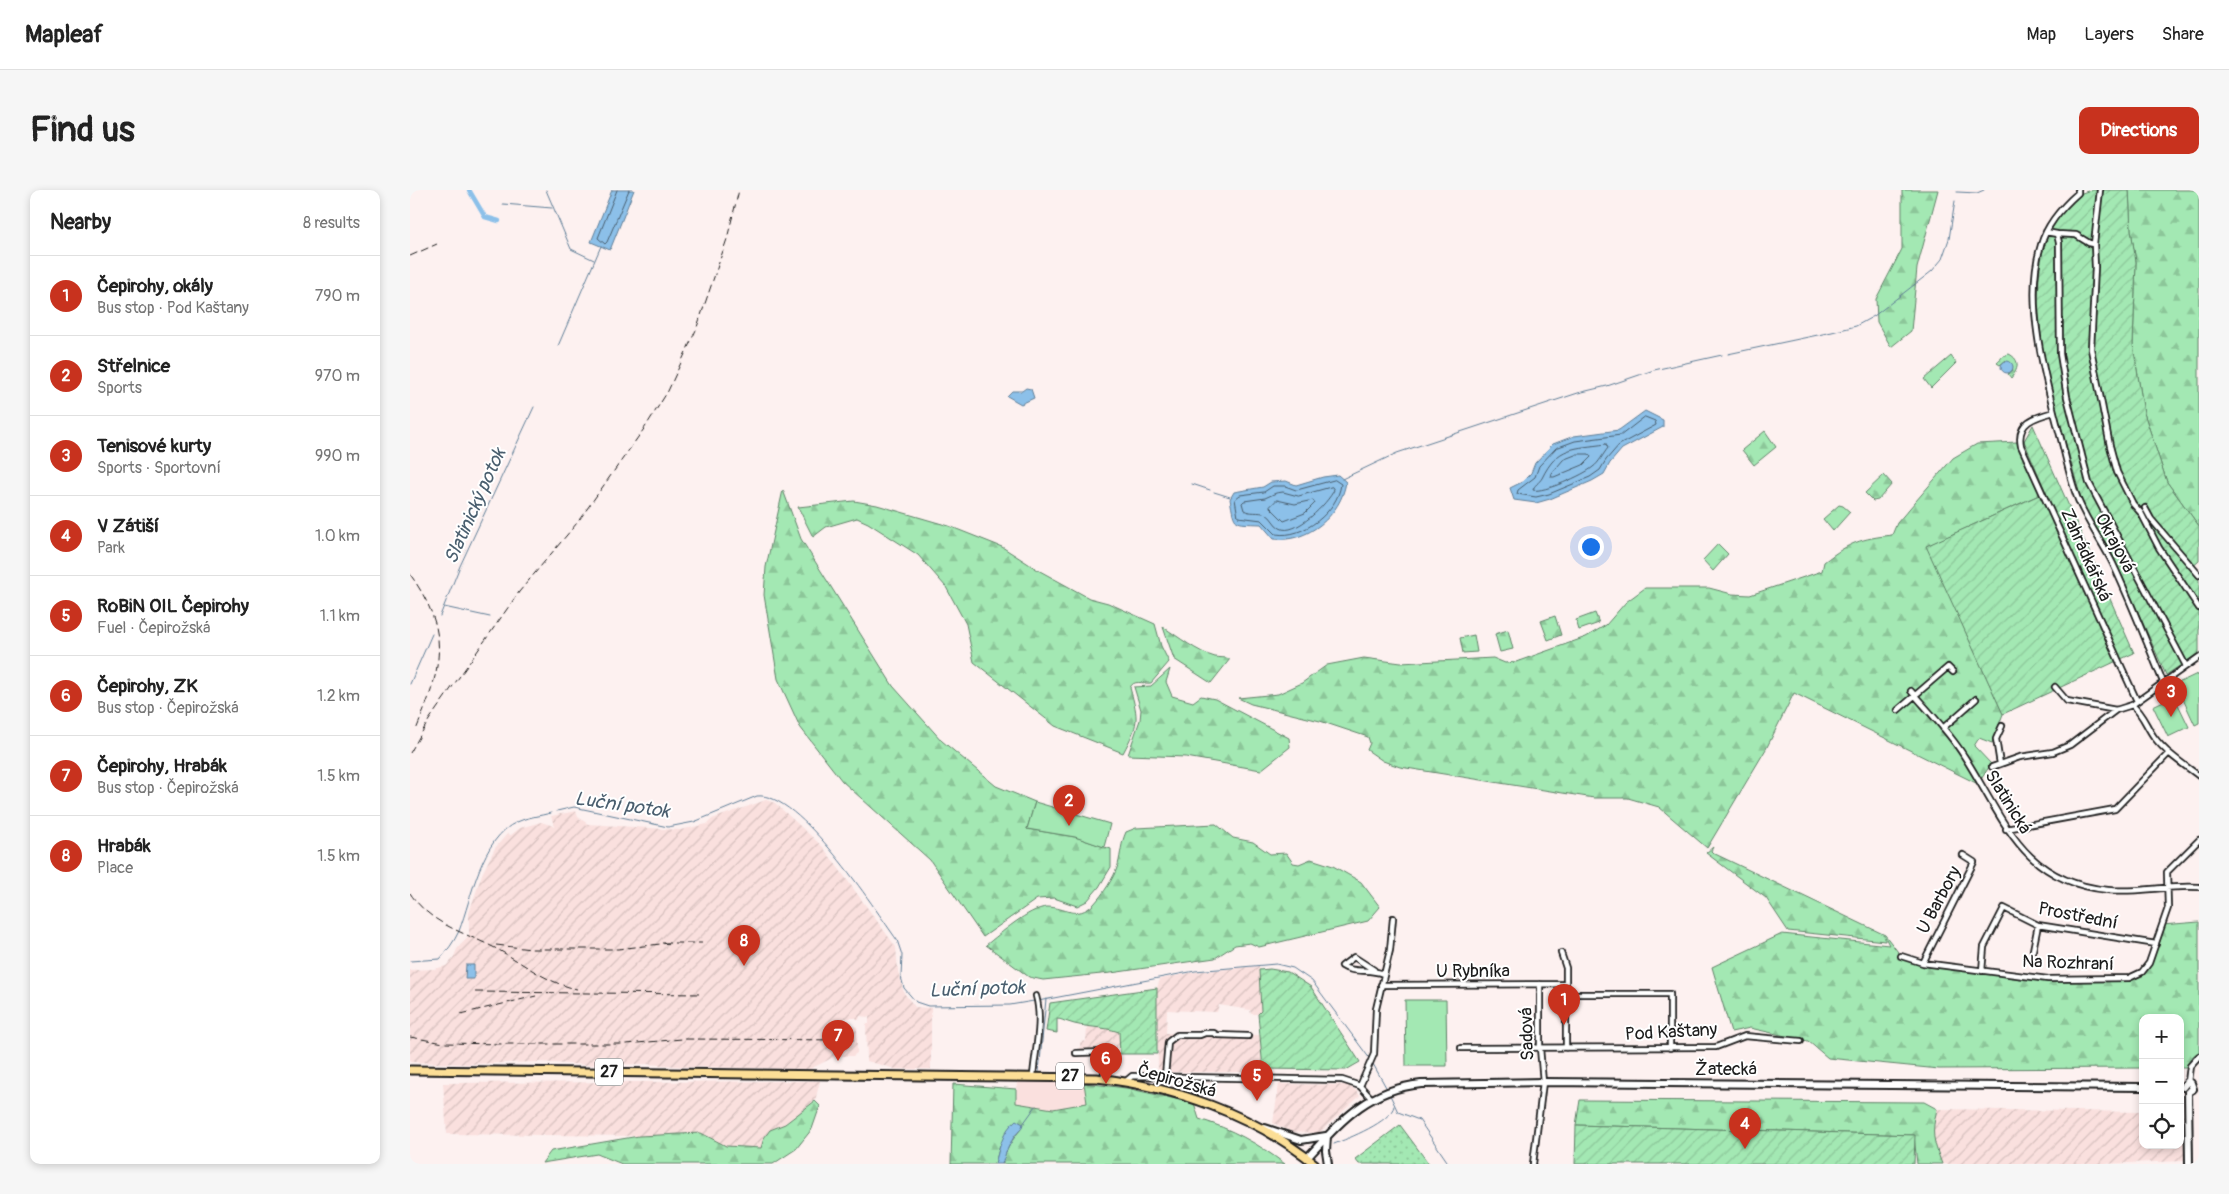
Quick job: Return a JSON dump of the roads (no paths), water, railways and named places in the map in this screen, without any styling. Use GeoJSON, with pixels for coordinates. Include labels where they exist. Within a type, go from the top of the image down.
{"type":"FeatureCollection","features":[{"type":"Feature","properties":{"kind":"main road","name":"Čepirožská"},"geometry":{"type":"LineString","coordinates":[[410,1070],[1033,1076],[1104,1079],[1184,1096],[1244,1120],[1277,1138],[1315,1164]]}},
{"type":"Feature","properties":{"kind":"street","name":"Okrajová"},"geometry":{"type":"LineString","coordinates":[[2078,190],[2078,193],[2062,208],[2046,232],[2040,246],[2035,282],[2036,312],[2043,370],[2076,495],[2085,516],[2113,564],[2164,682]]}},
{"type":"Feature","properties":{"kind":"street"},"geometry":{"type":"LineString","coordinates":[[2100,190],[2094,244],[2095,267],[2091,349],[2110,446],[2117,472],[2134,504],[2141,513],[2159,548],[2199,608]]}},
{"type":"Feature","properties":{"kind":"street"},"geometry":{"type":"LineString","coordinates":[[2046,232],[2076,235],[2094,244]]}},
{"type":"Feature","properties":{"kind":"street"},"geometry":{"type":"LineString","coordinates":[[2057,234],[2060,258],[2060,354],[2067,397],[2089,483],[2186,666]]}},
{"type":"Feature","properties":{"kind":"street","name":"Zahrádkářská"},"geometry":{"type":"LineString","coordinates":[[2054,412],[2028,421],[2020,434],[2022,449],[2135,703],[2154,737],[2169,753],[2199,776]]}},
{"type":"Feature","properties":{"kind":"street"},"geometry":{"type":"LineString","coordinates":[[2145,508],[2157,526],[2199,575]]}},
{"type":"Feature","properties":{"kind":"street"},"geometry":{"type":"LineString","coordinates":[[1992,767],[2020,757],[2053,752],[2070,745],[2116,710],[2135,703],[2199,657]]}},
{"type":"Feature","properties":{"kind":"street"},"geometry":{"type":"LineString","coordinates":[[1944,662],[1953,672]]}},
{"type":"Feature","properties":{"kind":"street"},"geometry":{"type":"LineString","coordinates":[[1898,710],[1913,693],[1948,667]]}},
{"type":"Feature","properties":{"kind":"street"},"geometry":{"type":"LineString","coordinates":[[2055,687],[2057,692],[2067,701],[2116,710]]}},
{"type":"Feature","properties":{"kind":"street","name":"Slatinická"},"geometry":{"type":"LineString","coordinates":[[1913,693],[1964,756],[2006,828],[2022,848],[2038,862],[2062,878],[2107,890],[2125,891],[2167,886],[2199,887]]}},
{"type":"Feature","properties":{"kind":"street"},"geometry":{"type":"LineString","coordinates":[[1943,728],[1976,699]]}},
{"type":"Feature","properties":{"kind":"street"},"geometry":{"type":"LineString","coordinates":[[2000,764],[1996,739],[2002,726]]}},
{"type":"Feature","properties":{"kind":"street"},"geometry":{"type":"LineString","coordinates":[[2006,828],[2115,808],[2169,753]]}},
{"type":"Feature","properties":{"kind":"street","name":"Na Rozhraní"},"geometry":{"type":"LineString","coordinates":[[1901,956],[1923,963],[2048,979],[2124,979],[2142,972],[2149,963],[2168,908],[2167,872],[2199,840]]}},
{"type":"Feature","properties":{"kind":"street","name":"U Barbory"},"geometry":{"type":"LineString","coordinates":[[1923,963],[1974,862],[1963,855]]}},
{"type":"Feature","properties":{"kind":"street"},"geometry":{"type":"LineString","coordinates":[[1974,862],[1980,865]]}},
{"type":"Feature","properties":{"kind":"street","name":"Prostřední"},"geometry":{"type":"LineString","coordinates":[[1999,904],[2038,925],[2156,944]]}},
{"type":"Feature","properties":{"kind":"street"},"geometry":{"type":"LineString","coordinates":[[1982,971],[1984,947],[2004,908]]}},
{"type":"Feature","properties":{"kind":"street"},"geometry":{"type":"LineString","coordinates":[[1360,1086],[1374,1054],[1376,1010],[1390,950],[1393,918]]}},
{"type":"Feature","properties":{"kind":"street"},"geometry":{"type":"LineString","coordinates":[[2032,950],[2038,925]]}},
{"type":"Feature","properties":{"kind":"street"},"geometry":{"type":"LineString","coordinates":[[1561,953],[1565,961],[1566,1048]]}},
{"type":"Feature","properties":{"kind":"street"},"geometry":{"type":"LineString","coordinates":[[1374,970],[1348,970],[1342,966],[1354,957],[1383,974]]}},
{"type":"Feature","properties":{"kind":"street","name":"Sadová"},"geometry":{"type":"LineString","coordinates":[[1533,1164],[1543,1082],[1540,1048],[1540,984]]}},
{"type":"Feature","properties":{"kind":"street","name":"U Rybníka"},"geometry":{"type":"LineString","coordinates":[[1381,985],[1566,984]]}},
{"type":"Feature","properties":{"kind":"street"},"geometry":{"type":"LineString","coordinates":[[1566,994],[1670,994],[1670,1048]]}},
{"type":"Feature","properties":{"kind":"street"},"geometry":{"type":"LineString","coordinates":[[1033,1076],[1039,1019],[1039,1006],[1036,996]]}},
{"type":"Feature","properties":{"kind":"street"},"geometry":{"type":"LineString","coordinates":[[1165,1076],[1168,1042],[1177,1035],[1214,1033],[1217,1036],[1248,1036]]}},
{"type":"Feature","properties":{"kind":"street","name":"Pod Kaštany"},"geometry":{"type":"LineString","coordinates":[[1461,1048],[1716,1047],[1745,1036],[1801,1041]]}},
{"type":"Feature","properties":{"kind":"street"},"geometry":{"type":"LineString","coordinates":[[1076,1053],[1104,1052],[1104,1079]]}},
{"type":"Feature","properties":{"kind":"street"},"geometry":{"type":"LineString","coordinates":[[2189,1164],[2190,1066],[2199,1056]]}},
{"type":"Feature","properties":{"kind":"street"},"geometry":{"type":"LineString","coordinates":[[1124,1082],[1128,1077],[1132,1076],[1342,1080],[1360,1086],[1371,1098]]}},
{"type":"Feature","properties":{"kind":"street","name":"Žatecká"},"geometry":{"type":"LineString","coordinates":[[1307,1158],[1355,1108],[1371,1098],[1388,1091],[1404,1086],[1421,1084],[1543,1082],[2139,1087]]}},
{"type":"Feature","properties":{"kind":"street"},"geometry":{"type":"LineString","coordinates":[[1244,1120],[1294,1138],[1308,1140],[1327,1136],[1328,1164]]}},
{"type":"Feature","properties":{"kind":"water"},"geometry":{"type":"Polygon","coordinates":[[[612,190],[634,190],[610,250],[591,242],[612,190]]]}},
{"type":"Feature","properties":{"kind":"water"},"geometry":{"type":"Polygon","coordinates":[[[2009,361],[2012,362],[2012,372],[2005,373],[2002,372],[2001,365],[2002,362],[2009,361]]]}},
{"type":"Feature","properties":{"kind":"water"},"geometry":{"type":"Polygon","coordinates":[[[1026,388],[1031,389],[1034,398],[1021,404],[1007,396],[1012,391],[1022,391],[1026,388]]]}},
{"type":"Feature","properties":{"kind":"water"},"geometry":{"type":"Polygon","coordinates":[[[1645,411],[1663,420],[1663,427],[1622,449],[1610,463],[1604,474],[1550,499],[1536,503],[1514,500],[1510,488],[1522,482],[1531,473],[1535,463],[1553,444],[1574,436],[1619,430],[1645,411]]]}},
{"type":"Feature","properties":{"kind":"water"},"geometry":{"type":"Polygon","coordinates":[[[1338,475],[1346,482],[1343,494],[1330,516],[1321,524],[1299,536],[1287,539],[1274,539],[1261,524],[1240,523],[1233,514],[1230,499],[1234,492],[1263,487],[1271,482],[1286,481],[1296,485],[1323,477],[1338,475]]]}},
{"type":"Feature","properties":{"kind":"water"},"geometry":{"type":"Polygon","coordinates":[[[466,965],[474,965],[474,979],[465,979],[466,965]]]}},
{"type":"Feature","properties":{"kind":"water"},"geometry":{"type":"Polygon","coordinates":[[[1016,1120],[1023,1124],[1021,1129],[1010,1144],[1002,1164],[995,1164],[1005,1134],[1016,1120]]]}},
{"type":"Feature","properties":{"kind":"waterway"},"geometry":{"type":"LineString","coordinates":[[469,190],[485,217],[499,221]]}},
{"type":"Feature","properties":{"kind":"waterway"},"geometry":{"type":"LineString","coordinates":[[546,190],[571,249],[594,260]]}},
{"type":"Feature","properties":{"kind":"waterway"},"geometry":{"type":"LineString","coordinates":[[1957,192],[1977,193],[1984,190]]}},
{"type":"Feature","properties":{"kind":"waterway"},"geometry":{"type":"LineString","coordinates":[[1728,354],[1856,326],[1874,316],[1932,271],[1942,259],[1949,239],[1955,201]]}},
{"type":"Feature","properties":{"kind":"waterway"},"geometry":{"type":"LineString","coordinates":[[503,204],[552,208]]}},
{"type":"Feature","properties":{"kind":"waterway","name":"Slatinický potok"},"geometry":{"type":"LineString","coordinates":[[558,346],[601,246]]}},
{"type":"Feature","properties":{"kind":"waterway"},"geometry":{"type":"LineString","coordinates":[[1342,479],[1397,453],[1578,393],[1607,386],[1654,370],[1722,355]]}},
{"type":"Feature","properties":{"kind":"waterway","name":"Slatinický potok"},"geometry":{"type":"LineString","coordinates":[[440,616],[460,566],[534,407]]}},
{"type":"Feature","properties":{"kind":"waterway"},"geometry":{"type":"LineString","coordinates":[[1192,484],[1210,490]]}},
{"type":"Feature","properties":{"kind":"waterway"},"geometry":{"type":"LineString","coordinates":[[1214,492],[1230,497]]}},
{"type":"Feature","properties":{"kind":"waterway"},"geometry":{"type":"LineString","coordinates":[[444,607],[490,617]]}},
{"type":"Feature","properties":{"kind":"waterway","name":"Slatinický potok"},"geometry":{"type":"LineString","coordinates":[[410,684],[432,634]]}},
{"type":"Feature","properties":{"kind":"waterway","name":"Luční potok"},"geometry":{"type":"LineString","coordinates":[[557,811],[574,807],[668,827],[694,822],[757,796],[774,799],[793,812],[814,831],[854,879],[897,940],[902,955],[901,977],[904,988],[916,1002],[928,1006],[1010,1005],[1034,1001]]}},
{"type":"Feature","properties":{"kind":"waterway","name":"Luční potok"},"geometry":{"type":"LineString","coordinates":[[410,961],[440,959],[450,946],[459,931],[479,870],[486,855],[505,830],[521,820],[551,813]]}},
{"type":"Feature","properties":{"kind":"waterway","name":"Luční potok"},"geometry":{"type":"LineString","coordinates":[[1038,1001],[1195,971],[1276,964],[1293,968],[1312,981],[1370,1059]]}},
{"type":"Feature","properties":{"kind":"waterway"},"geometry":{"type":"LineString","coordinates":[[1039,1072],[1046,999]]}},
{"type":"Feature","properties":{"kind":"waterway","name":"Luční potok"},"geometry":{"type":"LineString","coordinates":[[1372,1062],[1387,1089]]}},
{"type":"Feature","properties":{"kind":"waterway","name":"Luční potok"},"geometry":{"type":"LineString","coordinates":[[1390,1095],[1398,1112],[1419,1120],[1449,1164]]}},
{"type":"Feature","properties":{"kind":"waterway"},"geometry":{"type":"LineString","coordinates":[[1023,1124],[1036,1106]]}},
{"type":"Feature","properties":{"kind":"waterway"},"geometry":{"type":"LineString","coordinates":[[1334,1144],[1359,1134],[1378,1123],[1391,1112],[1394,1106]]}},
{"type":"Feature","properties":{"kind":"railway"},"geometry":{"type":"LineString","coordinates":[[410,753],[429,720],[519,592],[577,523],[646,426],[668,391],[696,330],[727,239],[739,190]]}},
{"type":"Feature","properties":{"kind":"railway"},"geometry":{"type":"LineString","coordinates":[[410,256],[437,244]]}},
{"type":"Feature","properties":{"kind":"railway"},"geometry":{"type":"LineString","coordinates":[[410,574],[423,595],[432,615],[439,651],[432,687],[416,730]]}},
{"type":"Feature","properties":{"kind":"railway"},"geometry":{"type":"LineString","coordinates":[[410,893],[418,904],[438,920],[495,948],[555,982],[577,989]]}},
{"type":"Feature","properties":{"kind":"railway"},"geometry":{"type":"LineString","coordinates":[[662,943],[702,943]]}},
{"type":"Feature","properties":{"kind":"railway"},"geometry":{"type":"LineString","coordinates":[[496,945],[531,949],[618,949],[669,943]]}},
{"type":"Feature","properties":{"kind":"railway"},"geometry":{"type":"LineString","coordinates":[[475,992],[702,994]]}},
{"type":"Feature","properties":{"kind":"railway"},"geometry":{"type":"LineString","coordinates":[[461,1014],[536,996]]}},
{"type":"Feature","properties":{"kind":"railway"},"geometry":{"type":"LineString","coordinates":[[410,1037],[444,1043],[504,1044],[626,1044],[682,1039],[854,1040]]}},
{"type":"Feature","properties":{"kind":"place","name":"Tenisové kurty"},"geometry":{"type":"Point","coordinates":[2171,717]}},
{"type":"Feature","properties":{"kind":"place","name":"Střelnice"},"geometry":{"type":"Point","coordinates":[1069,826]}},
{"type":"Feature","properties":{"kind":"place","name":"Hrabák"},"geometry":{"type":"Point","coordinates":[744,966]}},
{"type":"Feature","properties":{"kind":"place","name":"Čepirohy, okály"},"geometry":{"type":"Point","coordinates":[1564,1025]}},
{"type":"Feature","properties":{"kind":"place","name":"Čepirohy, Hrabák"},"geometry":{"type":"Point","coordinates":[838,1061]}},
{"type":"Feature","properties":{"kind":"place","name":"Čepirohy, ZK"},"geometry":{"type":"Point","coordinates":[1106,1084]}},
{"type":"Feature","properties":{"kind":"place","name":"RoBiN OIL Čepirohy"},"geometry":{"type":"Point","coordinates":[1257,1101]}},
{"type":"Feature","properties":{"kind":"place","name":"V Zátiší"},"geometry":{"type":"Point","coordinates":[1745,1149]}}]}
